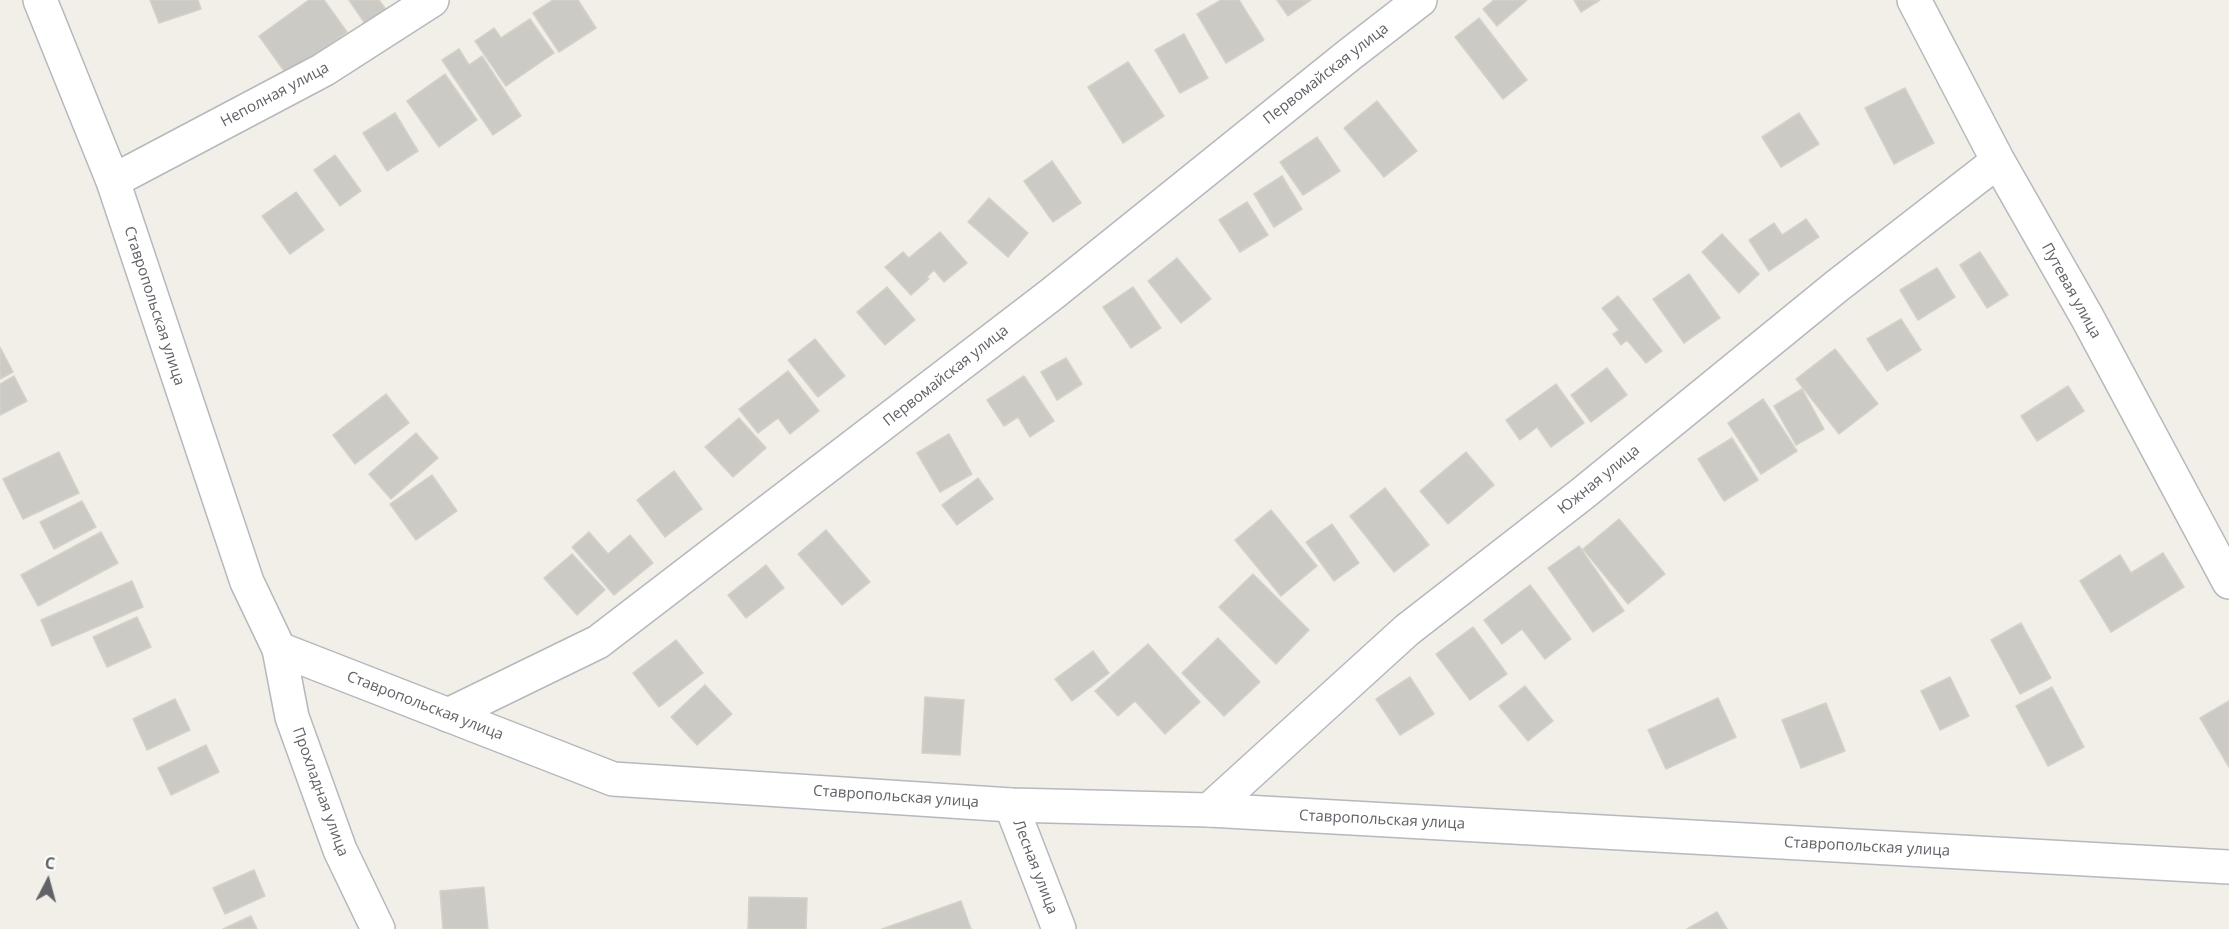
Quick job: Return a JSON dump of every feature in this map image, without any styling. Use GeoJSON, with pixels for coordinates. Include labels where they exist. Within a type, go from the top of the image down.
{"type":"FeatureCollection","features":[{"type":"Feature","properties":{"kind":"street","name":"Ставропольская улица"},"geometry":{"type":"LineString","coordinates":[[40,0],[113,181],[247,582],[279,649],[613,779],[1011,805],[1209,810],[2229,867]]}},
{"type":"Feature","properties":{"kind":"street","name":"Неполная улица"},"geometry":{"type":"LineString","coordinates":[[113,181],[323,70],[432,0]]}},
{"type":"Feature","properties":{"kind":"street","name":"Первомайская улица"},"geometry":{"type":"LineString","coordinates":[[448,715],[598,642],[1052,294],[1348,55],[1420,0]]}},
{"type":"Feature","properties":{"kind":"street","name":"Путевая улица"},"geometry":{"type":"LineString","coordinates":[[1914,0],[1998,161],[2086,317],[2229,582]]}},
{"type":"Feature","properties":{"kind":"street","name":"Южная улица"},"geometry":{"type":"LineString","coordinates":[[1209,810],[1407,630],[1582,494],[1837,286],[1998,161]]}},
{"type":"Feature","properties":{"kind":"street","name":"Прохладная улица"},"geometry":{"type":"LineString","coordinates":[[279,649],[292,717],[340,850],[378,929]]}},
{"type":"Feature","properties":{"kind":"street","name":"Лесная улица"},"geometry":{"type":"LineString","coordinates":[[1011,805],[1059,929]]}},
{"type":"Feature","properties":{"kind":"building"},"geometry":{"type":"Polygon","coordinates":[[[150,0],[198,0],[201,9],[159,23],[150,0]]]}},
{"type":"Feature","properties":{"kind":"building"},"geometry":{"type":"Polygon","coordinates":[[[309,0],[324,0],[347,32],[287,75],[259,36],[309,0]]]}},
{"type":"Feature","properties":{"kind":"building"},"geometry":{"type":"Polygon","coordinates":[[[349,0],[379,0],[387,11],[366,25],[349,0]]]}},
{"type":"Feature","properties":{"kind":"building"},"geometry":{"type":"Polygon","coordinates":[[[553,0],[578,0],[596,28],[559,52],[533,13],[553,0]]]}},
{"type":"Feature","properties":{"kind":"building"},"geometry":{"type":"Polygon","coordinates":[[[1221,0],[1239,0],[1264,40],[1226,63],[1197,14],[1221,0]]]}},
{"type":"Feature","properties":{"kind":"building"},"geometry":{"type":"Polygon","coordinates":[[[1277,0],[1311,0],[1288,16],[1277,0]]]}},
{"type":"Feature","properties":{"kind":"building"},"geometry":{"type":"Polygon","coordinates":[[[1494,0],[1527,0],[1497,26],[1483,9],[1494,0]]]}},
{"type":"Feature","properties":{"kind":"building"},"geometry":{"type":"Polygon","coordinates":[[[1574,0],[1600,0],[1581,12],[1574,0]]]}},
{"type":"Feature","properties":{"kind":"building"},"geometry":{"type":"Polygon","coordinates":[[[1479,18],[1527,80],[1503,99],[1455,37],[1479,18]]]}},
{"type":"Feature","properties":{"kind":"building"},"geometry":{"type":"Polygon","coordinates":[[[530,19],[554,53],[506,86],[475,41],[494,28],[501,38],[530,19]]]}},
{"type":"Feature","properties":{"kind":"building"},"geometry":{"type":"Polygon","coordinates":[[[1184,34],[1208,78],[1180,93],[1155,50],[1184,34]]]}},
{"type":"Feature","properties":{"kind":"building"},"geometry":{"type":"Polygon","coordinates":[[[459,49],[469,65],[482,56],[521,116],[493,135],[442,60],[459,49]]]}},
{"type":"Feature","properties":{"kind":"building"},"geometry":{"type":"Polygon","coordinates":[[[1128,62],[1164,116],[1123,143],[1088,87],[1128,62]]]}},
{"type":"Feature","properties":{"kind":"building"},"geometry":{"type":"Polygon","coordinates":[[[445,74],[477,120],[439,147],[407,101],[445,74]]]}},
{"type":"Feature","properties":{"kind":"building"},"geometry":{"type":"Polygon","coordinates":[[[1905,88],[1934,143],[1894,164],[1865,108],[1905,88]]]}},
{"type":"Feature","properties":{"kind":"building"},"geometry":{"type":"Polygon","coordinates":[[[1377,101],[1417,151],[1384,177],[1344,128],[1377,101]]]}},
{"type":"Feature","properties":{"kind":"building"},"geometry":{"type":"Polygon","coordinates":[[[395,113],[418,151],[387,171],[363,133],[395,113]]]}},
{"type":"Feature","properties":{"kind":"building"},"geometry":{"type":"Polygon","coordinates":[[[1799,113],[1819,144],[1781,167],[1762,137],[1799,113]]]}},
{"type":"Feature","properties":{"kind":"building"},"geometry":{"type":"Polygon","coordinates":[[[1317,137],[1340,171],[1303,195],[1280,162],[1317,137]]]}},
{"type":"Feature","properties":{"kind":"building"},"geometry":{"type":"Polygon","coordinates":[[[335,155],[361,191],[340,206],[314,170],[335,155]]]}},
{"type":"Feature","properties":{"kind":"building"},"geometry":{"type":"Polygon","coordinates":[[[1052,161],[1081,203],[1053,222],[1024,181],[1052,161]]]}},
{"type":"Feature","properties":{"kind":"building"},"geometry":{"type":"Polygon","coordinates":[[[1282,176],[1302,209],[1274,227],[1254,194],[1282,176]]]}},
{"type":"Feature","properties":{"kind":"building"},"geometry":{"type":"Polygon","coordinates":[[[296,192],[324,230],[290,254],[262,216],[296,192]]]}},
{"type":"Feature","properties":{"kind":"building"},"geometry":{"type":"Polygon","coordinates":[[[989,198],[1028,233],[1008,257],[968,222],[989,198]]]}},
{"type":"Feature","properties":{"kind":"building"},"geometry":{"type":"Polygon","coordinates":[[[1247,202],[1268,235],[1240,252],[1219,220],[1247,202]]]}},
{"type":"Feature","properties":{"kind":"building"},"geometry":{"type":"Polygon","coordinates":[[[1806,219],[1819,237],[1769,271],[1749,240],[1774,223],[1782,235],[1806,219]]]}},
{"type":"Feature","properties":{"kind":"building"},"geometry":{"type":"Polygon","coordinates":[[[940,232],[967,263],[944,282],[934,270],[927,277],[929,279],[911,295],[885,267],[903,252],[909,258],[940,232]]]}},
{"type":"Feature","properties":{"kind":"building"},"geometry":{"type":"Polygon","coordinates":[[[1722,234],[1759,274],[1739,293],[1702,252],[1722,234]]]}},
{"type":"Feature","properties":{"kind":"building"},"geometry":{"type":"Polygon","coordinates":[[[1980,252],[2008,295],[1987,308],[1960,265],[1980,252]]]}},
{"type":"Feature","properties":{"kind":"building"},"geometry":{"type":"Polygon","coordinates":[[[1177,258],[1211,299],[1181,323],[1148,281],[1177,258]]]}},
{"type":"Feature","properties":{"kind":"building"},"geometry":{"type":"Polygon","coordinates":[[[1937,268],[1955,297],[1918,320],[1900,290],[1937,268]]]}},
{"type":"Feature","properties":{"kind":"building"},"geometry":{"type":"Polygon","coordinates":[[[1689,274],[1720,318],[1684,343],[1653,299],[1689,274]]]}},
{"type":"Feature","properties":{"kind":"building"},"geometry":{"type":"Polygon","coordinates":[[[887,287],[915,320],[885,345],[857,312],[887,287]]]}},
{"type":"Feature","properties":{"kind":"building"},"geometry":{"type":"Polygon","coordinates":[[[1133,287],[1161,328],[1131,348],[1103,307],[1133,287]]]}},
{"type":"Feature","properties":{"kind":"building"},"geometry":{"type":"Polygon","coordinates":[[[1618,296],[1662,351],[1646,363],[1627,340],[1621,345],[1613,334],[1619,330],[1602,308],[1618,296]]]}},
{"type":"Feature","properties":{"kind":"building"},"geometry":{"type":"Polygon","coordinates":[[[1901,319],[1921,350],[1887,371],[1867,339],[1901,319]]]}},
{"type":"Feature","properties":{"kind":"building"},"geometry":{"type":"Polygon","coordinates":[[[815,339],[845,376],[818,397],[788,360],[815,339]]]}},
{"type":"Feature","properties":{"kind":"building"},"geometry":{"type":"Polygon","coordinates":[[[0,347],[13,372],[0,379],[0,347]]]}},
{"type":"Feature","properties":{"kind":"building"},"geometry":{"type":"Polygon","coordinates":[[[1835,349],[1878,404],[1839,434],[1796,379],[1835,349]]]}},
{"type":"Feature","properties":{"kind":"building"},"geometry":{"type":"Polygon","coordinates":[[[1066,358],[1082,384],[1057,400],[1041,372],[1066,358]]]}},
{"type":"Feature","properties":{"kind":"building"},"geometry":{"type":"Polygon","coordinates":[[[1607,368],[1627,395],[1591,422],[1571,395],[1607,368]]]}},
{"type":"Feature","properties":{"kind":"building"},"geometry":{"type":"Polygon","coordinates":[[[788,371],[819,411],[790,434],[778,418],[758,433],[739,409],[788,371]]]}},
{"type":"Feature","properties":{"kind":"building"},"geometry":{"type":"Polygon","coordinates":[[[14,376],[27,401],[0,415],[0,384],[14,376]]]}},
{"type":"Feature","properties":{"kind":"building"},"geometry":{"type":"Polygon","coordinates":[[[1024,376],[1054,421],[1030,437],[1018,417],[1004,426],[987,400],[1024,376]]]}},
{"type":"Feature","properties":{"kind":"building"},"geometry":{"type":"Polygon","coordinates":[[[1556,384],[1584,423],[1551,447],[1537,427],[1520,440],[1506,420],[1556,384]]]}},
{"type":"Feature","properties":{"kind":"building"},"geometry":{"type":"Polygon","coordinates":[[[2068,386],[2084,411],[2037,441],[2021,416],[2068,386]]]}},
{"type":"Feature","properties":{"kind":"building"},"geometry":{"type":"Polygon","coordinates":[[[1802,389],[1824,429],[1796,445],[1774,406],[1802,389]]]}},
{"type":"Feature","properties":{"kind":"building"},"geometry":{"type":"Polygon","coordinates":[[[386,394],[409,423],[355,464],[333,435],[386,394]]]}},
{"type":"Feature","properties":{"kind":"building"},"geometry":{"type":"Polygon","coordinates":[[[1763,399],[1797,451],[1761,474],[1728,423],[1763,399]]]}},
{"type":"Feature","properties":{"kind":"building"},"geometry":{"type":"Polygon","coordinates":[[[739,418],[766,448],[733,477],[705,447],[739,418]]]}},
{"type":"Feature","properties":{"kind":"building"},"geometry":{"type":"Polygon","coordinates":[[[416,433],[438,458],[391,499],[369,474],[416,433]]]}},
{"type":"Feature","properties":{"kind":"building"},"geometry":{"type":"Polygon","coordinates":[[[949,434],[972,474],[940,492],[917,453],[949,434]]]}},
{"type":"Feature","properties":{"kind":"building"},"geometry":{"type":"Polygon","coordinates":[[[1732,438],[1758,480],[1724,501],[1698,459],[1732,438]]]}},
{"type":"Feature","properties":{"kind":"building"},"geometry":{"type":"Polygon","coordinates":[[[59,452],[79,493],[23,519],[3,479],[59,452]]]}},
{"type":"Feature","properties":{"kind":"building"},"geometry":{"type":"Polygon","coordinates":[[[1466,452],[1494,485],[1448,524],[1420,491],[1466,452]]]}},
{"type":"Feature","properties":{"kind":"building"},"geometry":{"type":"Polygon","coordinates":[[[674,471],[702,509],[665,537],[637,500],[674,471]]]}},
{"type":"Feature","properties":{"kind":"building"},"geometry":{"type":"Polygon","coordinates":[[[432,475],[457,511],[416,540],[390,504],[432,475]]]}},
{"type":"Feature","properties":{"kind":"building"},"geometry":{"type":"Polygon","coordinates":[[[978,478],[993,499],[957,525],[942,505],[978,478]]]}},
{"type":"Feature","properties":{"kind":"building"},"geometry":{"type":"Polygon","coordinates":[[[1385,488],[1429,545],[1394,572],[1350,516],[1385,488]]]}},
{"type":"Feature","properties":{"kind":"building"},"geometry":{"type":"Polygon","coordinates":[[[82,501],[96,527],[54,549],[40,522],[82,501]]]}},
{"type":"Feature","properties":{"kind":"building"},"geometry":{"type":"Polygon","coordinates":[[[1271,510],[1317,566],[1281,596],[1235,540],[1271,510]]]}},
{"type":"Feature","properties":{"kind":"building"},"geometry":{"type":"Polygon","coordinates":[[[1619,519],[1665,574],[1628,604],[1583,549],[1619,519]]]}},
{"type":"Feature","properties":{"kind":"building"},"geometry":{"type":"Polygon","coordinates":[[[1332,524],[1359,563],[1334,581],[1306,542],[1332,524]]]}},
{"type":"Feature","properties":{"kind":"building"},"geometry":{"type":"Polygon","coordinates":[[[826,530],[870,582],[842,605],[798,554],[826,530]]]}},
{"type":"Feature","properties":{"kind":"building"},"geometry":{"type":"Polygon","coordinates":[[[101,532],[118,563],[38,606],[21,575],[101,532]]]}},
{"type":"Feature","properties":{"kind":"building"},"geometry":{"type":"Polygon","coordinates":[[[589,532],[608,554],[630,535],[653,563],[614,595],[572,547],[589,532]]]}},
{"type":"Feature","properties":{"kind":"building"},"geometry":{"type":"Polygon","coordinates":[[[1579,546],[1624,611],[1593,632],[1548,568],[1579,546]]]}},
{"type":"Feature","properties":{"kind":"building"},"geometry":{"type":"Polygon","coordinates":[[[2163,553],[2184,587],[2111,632],[2080,581],[2120,555],[2131,573],[2163,553]]]}},
{"type":"Feature","properties":{"kind":"building"},"geometry":{"type":"Polygon","coordinates":[[[572,554],[605,590],[577,615],[544,578],[572,554]]]}},
{"type":"Feature","properties":{"kind":"building"},"geometry":{"type":"Polygon","coordinates":[[[766,565],[784,588],[746,618],[728,595],[766,565]]]}},
{"type":"Feature","properties":{"kind":"building"},"geometry":{"type":"Polygon","coordinates":[[[1253,574],[1309,630],[1276,664],[1219,607],[1253,574]]]}},
{"type":"Feature","properties":{"kind":"building"},"geometry":{"type":"Polygon","coordinates":[[[132,581],[143,607],[52,646],[41,620],[132,581]]]}},
{"type":"Feature","properties":{"kind":"building"},"geometry":{"type":"Polygon","coordinates":[[[1530,585],[1571,639],[1545,659],[1522,629],[1502,644],[1484,620],[1530,585]]]}},
{"type":"Feature","properties":{"kind":"building"},"geometry":{"type":"Polygon","coordinates":[[[137,617],[151,647],[107,667],[93,637],[137,617]]]}},
{"type":"Feature","properties":{"kind":"building"},"geometry":{"type":"Polygon","coordinates":[[[2021,623],[2051,678],[2020,694],[1991,640],[2021,623]]]}},
{"type":"Feature","properties":{"kind":"building"},"geometry":{"type":"Polygon","coordinates":[[[1473,627],[1507,674],[1470,700],[1436,654],[1473,627]]]}},
{"type":"Feature","properties":{"kind":"building"},"geometry":{"type":"Polygon","coordinates":[[[1218,638],[1260,682],[1224,716],[1182,673],[1218,638]]]}},
{"type":"Feature","properties":{"kind":"building"},"geometry":{"type":"Polygon","coordinates":[[[676,640],[703,673],[659,707],[633,673],[676,640]]]}},
{"type":"Feature","properties":{"kind":"building"},"geometry":{"type":"Polygon","coordinates":[[[1148,644],[1200,702],[1165,734],[1135,701],[1118,716],[1095,691],[1148,644]]]}},
{"type":"Feature","properties":{"kind":"building"},"geometry":{"type":"Polygon","coordinates":[[[1093,651],[1109,673],[1072,701],[1055,679],[1093,651]]]}},
{"type":"Feature","properties":{"kind":"building"},"geometry":{"type":"Polygon","coordinates":[[[1410,677],[1434,714],[1400,735],[1376,699],[1410,677]]]}},
{"type":"Feature","properties":{"kind":"building"},"geometry":{"type":"Polygon","coordinates":[[[1950,677],[1969,716],[1940,730],[1921,691],[1950,677]]]}},
{"type":"Feature","properties":{"kind":"building"},"geometry":{"type":"Polygon","coordinates":[[[705,685],[732,714],[697,745],[671,717],[705,685]]]}},
{"type":"Feature","properties":{"kind":"building"},"geometry":{"type":"Polygon","coordinates":[[[1525,686],[1553,721],[1528,741],[1499,706],[1525,686]]]}},
{"type":"Feature","properties":{"kind":"building"},"geometry":{"type":"Polygon","coordinates":[[[2052,687],[2084,747],[2048,766],[2016,706],[2052,687]]]}},
{"type":"Feature","properties":{"kind":"building"},"geometry":{"type":"Polygon","coordinates":[[[925,697],[964,700],[960,755],[922,753],[925,697]]]}},
{"type":"Feature","properties":{"kind":"building"},"geometry":{"type":"Polygon","coordinates":[[[1718,698],[1736,737],[1666,769],[1648,730],[1718,698]]]}},
{"type":"Feature","properties":{"kind":"building"},"geometry":{"type":"Polygon","coordinates":[[[175,699],[190,730],[147,750],[133,719],[175,699]]]}},
{"type":"Feature","properties":{"kind":"building"},"geometry":{"type":"Polygon","coordinates":[[[2229,701],[2229,767],[2200,718],[2229,701]]]}},
{"type":"Feature","properties":{"kind":"building"},"geometry":{"type":"Polygon","coordinates":[[[1826,703],[1845,751],[1801,768],[1782,720],[1826,703]]]}},
{"type":"Feature","properties":{"kind":"building"},"geometry":{"type":"Polygon","coordinates":[[[206,745],[219,772],[171,795],[158,768],[206,745]]]}},
{"type":"Feature","properties":{"kind":"building"},"geometry":{"type":"Polygon","coordinates":[[[254,870],[265,896],[225,914],[213,888],[254,870]]]}},
{"type":"Feature","properties":{"kind":"building"},"geometry":{"type":"Polygon","coordinates":[[[484,887],[488,929],[443,929],[440,891],[484,887]]]}},
{"type":"Feature","properties":{"kind":"building"},"geometry":{"type":"Polygon","coordinates":[[[749,897],[807,898],[806,929],[748,929],[749,897]]]}},
{"type":"Feature","properties":{"kind":"building"},"geometry":{"type":"Polygon","coordinates":[[[961,901],[971,929],[882,929],[961,901]]]}},
{"type":"Feature","properties":{"kind":"building"},"geometry":{"type":"Polygon","coordinates":[[[1717,912],[1727,929],[1687,929],[1717,912]]]}},
{"type":"Feature","properties":{"kind":"building"},"geometry":{"type":"Polygon","coordinates":[[[251,916],[257,929],[223,929],[251,916]]]}}]}
